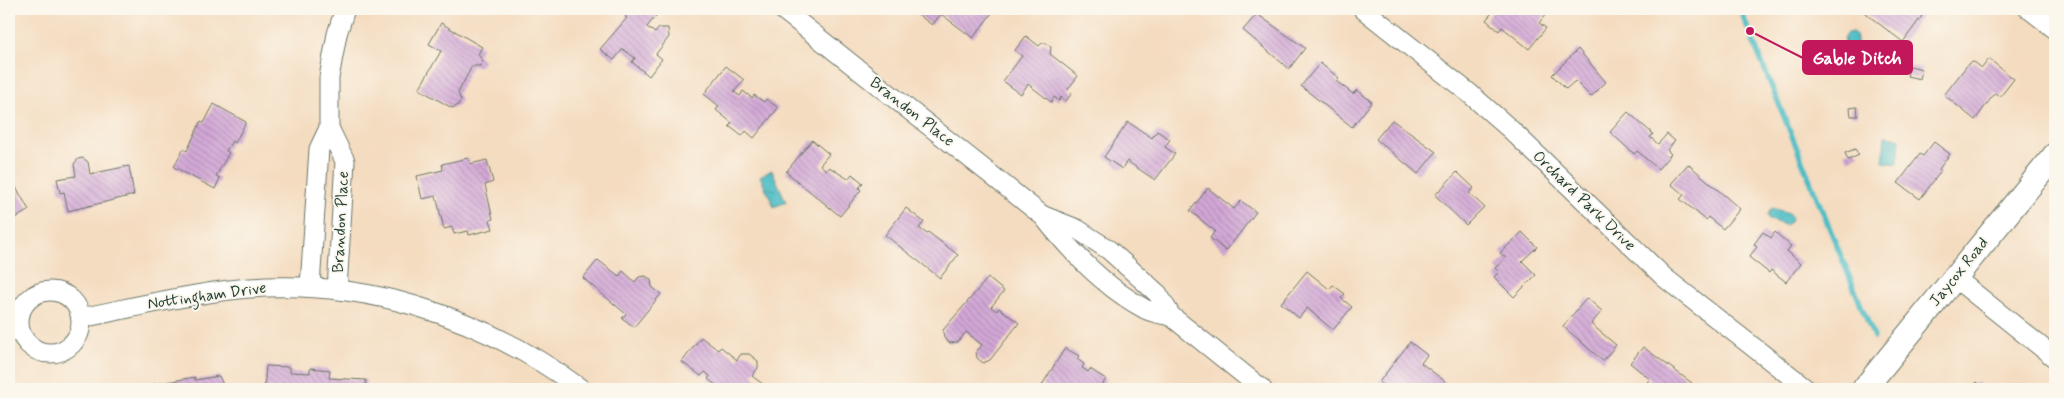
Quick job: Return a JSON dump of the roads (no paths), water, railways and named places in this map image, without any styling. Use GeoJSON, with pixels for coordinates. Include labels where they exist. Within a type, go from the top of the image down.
{"type":"FeatureCollection","features":[{"type":"Feature","properties":{"kind":"street","name":"Brandon Place"},"geometry":{"type":"LineString","coordinates":[[310,286],[319,149],[329,128],[330,71],[337,34],[345,9]]}},
{"type":"Feature","properties":{"kind":"street","name":"Brandon Place"},"geometry":{"type":"LineString","coordinates":[[782,9],[1043,216],[1065,244],[1093,272],[1146,310],[1171,316]]}},
{"type":"Feature","properties":{"kind":"street","name":"Orchard Park Drive"},"geometry":{"type":"LineString","coordinates":[[1363,9],[1509,128],[1665,278],[1807,389]]}},
{"type":"Feature","properties":{"kind":"street"},"geometry":{"type":"LineString","coordinates":[[2029,9],[2055,29]]}},
{"type":"Feature","properties":{"kind":"street","name":"Brandon Place"},"geometry":{"type":"LineString","coordinates":[[329,128],[345,161],[338,289]]}},
{"type":"Feature","properties":{"kind":"street","name":"Jaycox Road"},"geometry":{"type":"LineString","coordinates":[[1864,389],[2055,155]]}},
{"type":"Feature","properties":{"kind":"street","name":"Brandon Place"},"geometry":{"type":"LineString","coordinates":[[1043,216],[1077,229],[1109,250],[1158,294],[1171,316],[1262,389]]}},
{"type":"Feature","properties":{"kind":"street"},"geometry":{"type":"LineString","coordinates":[[1954,277],[2055,358]]}},
{"type":"Feature","properties":{"kind":"street","name":"Nottingham Drive"},"geometry":{"type":"LineString","coordinates":[[81,318],[230,290],[310,286],[338,289],[398,300],[478,327],[516,346],[581,389]]}},
{"type":"Feature","properties":{"kind":"water"},"geometry":{"type":"Polygon","coordinates":[[[1853,32],[1856,35],[1859,52],[1856,56],[1847,53],[1844,37],[1847,33],[1853,32]]]}},
{"type":"Feature","properties":{"kind":"water"},"geometry":{"type":"Polygon","coordinates":[[[1885,136],[1900,138],[1898,164],[1883,162],[1885,136]]]}},
{"type":"Feature","properties":{"kind":"water"},"geometry":{"type":"Polygon","coordinates":[[[772,170],[786,202],[774,207],[760,176],[772,170]]]}},
{"type":"Feature","properties":{"kind":"water"},"geometry":{"type":"Polygon","coordinates":[[[1772,208],[1789,213],[1791,217],[1790,222],[1785,225],[1770,220],[1767,215],[1772,208]]]}},
{"type":"Feature","properties":{"kind":"waterway"},"geometry":{"type":"LineString","coordinates":[[1740,9],[1874,337]]}},
{"type":"Feature","properties":{"kind":"place","name":"Gable Ditch"},"geometry":{"type":"Point","coordinates":[1750,31]}}]}
